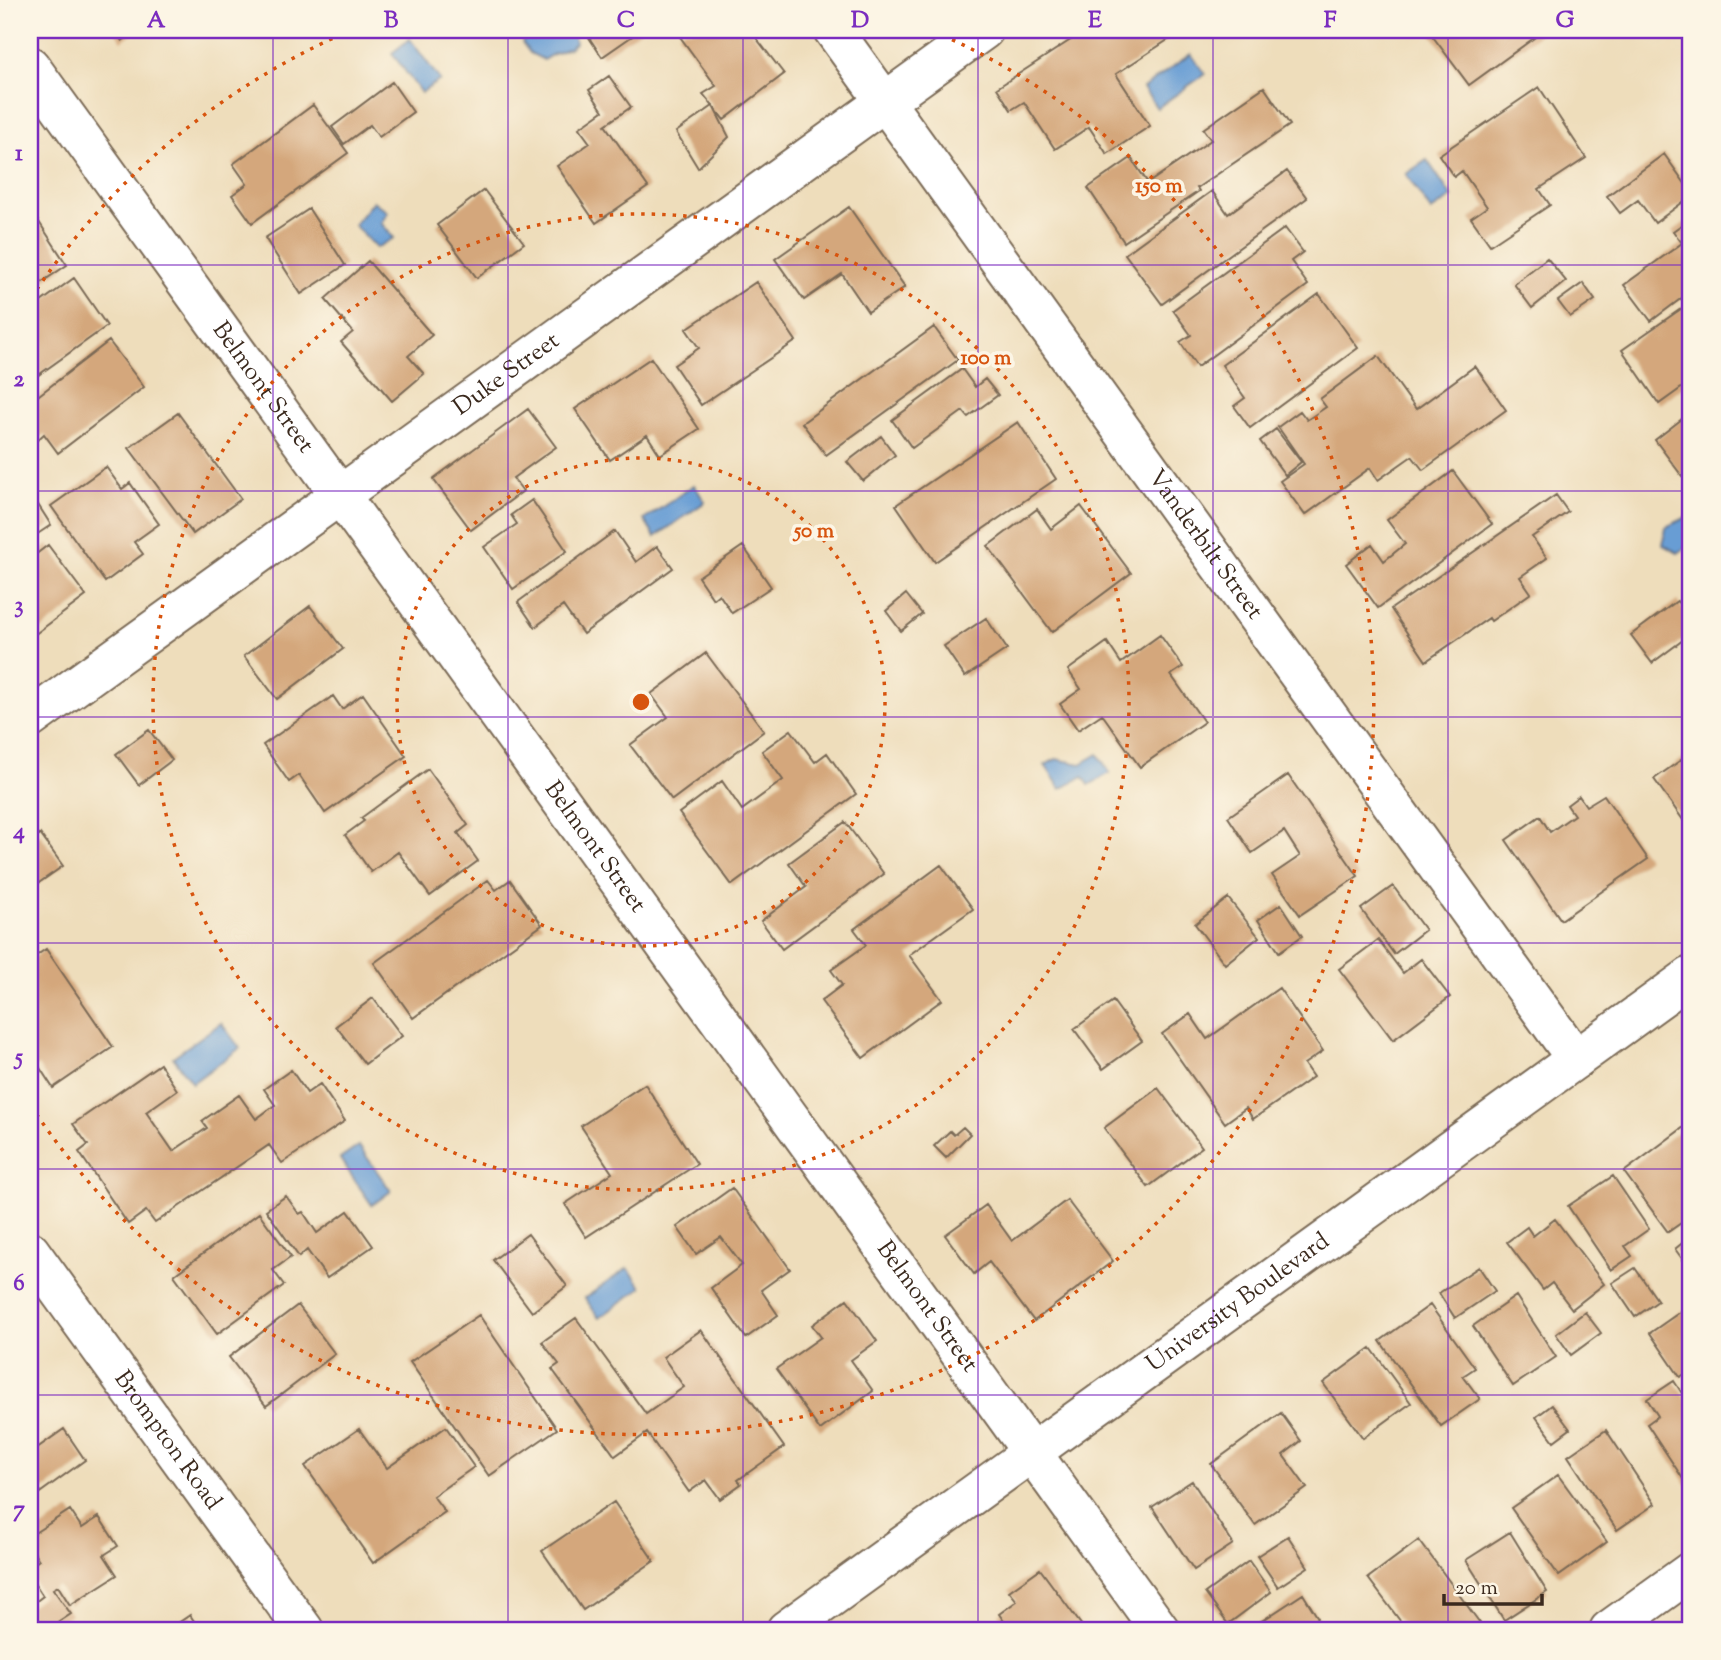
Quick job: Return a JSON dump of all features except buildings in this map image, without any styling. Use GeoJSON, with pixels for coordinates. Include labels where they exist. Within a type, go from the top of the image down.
{"type":"FeatureCollection","features":[{"type":"Feature","properties":{"kind":"street","name":"Vanderbilt Street"},"geometry":{"type":"LineString","coordinates":[[833,30],[1577,1059]]}},
{"type":"Feature","properties":{"kind":"street","name":"Duke Street"},"geometry":{"type":"LineString","coordinates":[[30,719],[984,30]]}},
{"type":"Feature","properties":{"kind":"street","name":"Belmont Street"},"geometry":{"type":"LineString","coordinates":[[30,66],[1160,1630]]}},
{"type":"Feature","properties":{"kind":"street","name":"University Boulevard"},"geometry":{"type":"LineString","coordinates":[[786,1630],[1691,976]]}},
{"type":"Feature","properties":{"kind":"street","name":"Brompton Road"},"geometry":{"type":"LineString","coordinates":[[30,1251],[304,1630]]}},
{"type":"Feature","properties":{"kind":"street"},"geometry":{"type":"LineString","coordinates":[[1609,1630],[1691,1571]]}},
{"type":"Feature","properties":{"kind":"water"},"geometry":{"type":"Polygon","coordinates":[[[533,30],[573,30],[575,43],[544,60],[530,53],[522,42],[533,30]]]}},
{"type":"Feature","properties":{"kind":"water"},"geometry":{"type":"Polygon","coordinates":[[[410,39],[440,80],[421,93],[392,53],[410,39]]]}},
{"type":"Feature","properties":{"kind":"water"},"geometry":{"type":"Polygon","coordinates":[[[1191,54],[1205,74],[1157,108],[1143,88],[1191,54]]]}},
{"type":"Feature","properties":{"kind":"water"},"geometry":{"type":"Polygon","coordinates":[[[1427,160],[1452,197],[1431,211],[1406,174],[1427,160]]]}},
{"type":"Feature","properties":{"kind":"water"},"geometry":{"type":"Polygon","coordinates":[[[373,201],[388,212],[381,223],[394,238],[376,248],[354,225],[373,201]]]}},
{"type":"Feature","properties":{"kind":"water"},"geometry":{"type":"Polygon","coordinates":[[[694,485],[705,502],[655,537],[644,520],[694,485]]]}},
{"type":"Feature","properties":{"kind":"water"},"geometry":{"type":"Polygon","coordinates":[[[1691,515],[1690,544],[1678,553],[1663,545],[1666,527],[1691,515]]]}},
{"type":"Feature","properties":{"kind":"water"},"geometry":{"type":"Polygon","coordinates":[[[1098,754],[1110,773],[1089,785],[1083,776],[1061,789],[1045,765],[1056,759],[1081,764],[1098,754]]]}},
{"type":"Feature","properties":{"kind":"water"},"geometry":{"type":"Polygon","coordinates":[[[221,1023],[240,1048],[192,1083],[173,1057],[221,1023]]]}},
{"type":"Feature","properties":{"kind":"water"},"geometry":{"type":"Polygon","coordinates":[[[359,1146],[391,1191],[372,1205],[340,1159],[359,1146]]]}},
{"type":"Feature","properties":{"kind":"water"},"geometry":{"type":"Polygon","coordinates":[[[628,1268],[642,1287],[599,1318],[585,1298],[628,1268]]]}}]}
